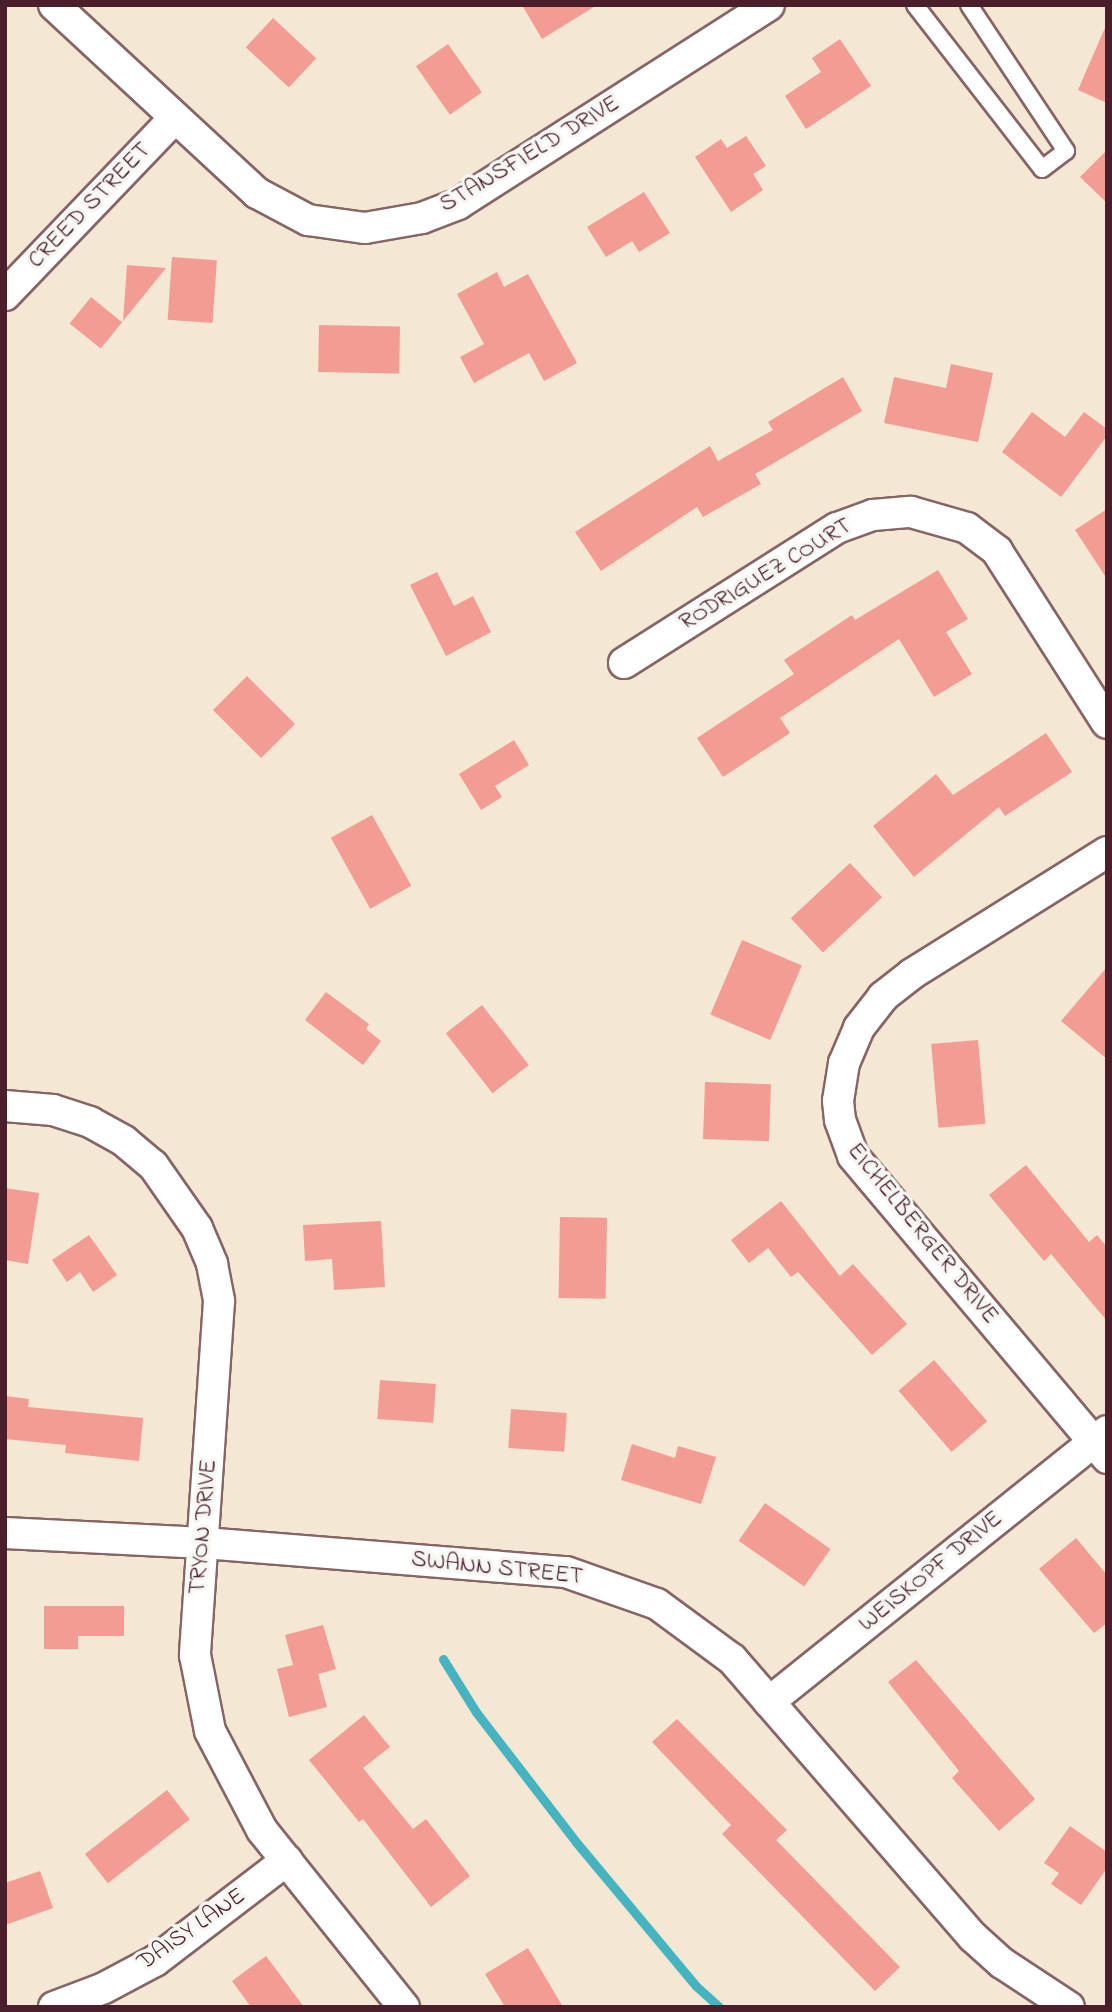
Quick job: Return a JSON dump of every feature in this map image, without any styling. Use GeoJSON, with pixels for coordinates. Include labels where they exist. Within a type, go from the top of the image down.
{"type":"FeatureCollection","features":[{"type":"Feature","properties":{"kind":"street","name":"STANSFIELD DRIVE"},"geometry":{"type":"LineString","coordinates":[[54,5],[175,118],[273,204],[327,225],[384,227],[458,204],[769,5]]}},
{"type":"Feature","properties":{"kind":"street","name":"CREED STREET"},"geometry":{"type":"LineString","coordinates":[[5,295],[175,118]]}},
{"type":"Feature","properties":{"kind":"street","name":"RODRIGUEZ COURT"},"geometry":{"type":"LineString","coordinates":[[624,663],[837,528],[873,515],[911,512],[967,528],[997,551],[1107,723]]}},
{"type":"Feature","properties":{"kind":"street","name":"EICHELBERGER DRIVE"},"geometry":{"type":"LineString","coordinates":[[1102,1444],[853,1156],[840,1120],[838,1101],[844,1063],[859,1028],[883,997],[912,974],[1107,852]]}},
{"type":"Feature","properties":{"kind":"street","name":"TRYON DRIVE"},"geometry":{"type":"LineString","coordinates":[[5,1106],[53,1110],[90,1122],[124,1141],[153,1165],[197,1228],[212,1264],[219,1301],[195,1655],[206,1718],[225,1766],[262,1830],[404,2007]]}},
{"type":"Feature","properties":{"kind":"street","name":"WEISKOPF DRIVE"},"geometry":{"type":"LineString","coordinates":[[769,1702],[1102,1444]]}},
{"type":"Feature","properties":{"kind":"street","name":"SWANN STREET"},"geometry":{"type":"LineString","coordinates":[[5,1533],[204,1543],[566,1572],[604,1582],[657,1604],[690,1624],[732,1659],[973,1937],[1012,1970],[1069,2007]]}},
{"type":"Feature","properties":{"kind":"street","name":"DAISY LANE"},"geometry":{"type":"LineString","coordinates":[[54,2007],[104,1988],[155,1961],[287,1860]]}},
{"type":"Feature","properties":{"kind":"lane"},"geometry":{"type":"LineString","coordinates":[[915,5],[1042,169],[1066,151],[969,5]]}},
{"type":"Feature","properties":{"kind":"building"},"geometry":{"type":"Polygon","coordinates":[[[522,5],[597,5],[542,39],[522,5]]]}},
{"type":"Feature","properties":{"kind":"building"},"geometry":{"type":"Polygon","coordinates":[[[273,18],[316,58],[289,87],[246,47],[273,18]]]}},
{"type":"Feature","properties":{"kind":"building"},"geometry":{"type":"Polygon","coordinates":[[[1107,23],[1107,103],[1078,90],[1107,23]]]}},
{"type":"Feature","properties":{"kind":"building"},"geometry":{"type":"Polygon","coordinates":[[[840,39],[871,86],[806,129],[785,96],[821,72],[812,58],[840,39]]]}},
{"type":"Feature","properties":{"kind":"building"},"geometry":{"type":"Polygon","coordinates":[[[448,44],[482,92],[450,115],[416,66],[448,44]]]}},
{"type":"Feature","properties":{"kind":"building"},"geometry":{"type":"Polygon","coordinates":[[[746,136],[766,166],[753,174],[763,190],[731,212],[695,157],[721,139],[727,148],[746,136]]]}},
{"type":"Feature","properties":{"kind":"building"},"geometry":{"type":"Polygon","coordinates":[[[1107,150],[1107,203],[1080,177],[1107,150]]]}},
{"type":"Feature","properties":{"kind":"building"},"geometry":{"type":"Polygon","coordinates":[[[644,192],[670,233],[639,252],[632,241],[606,257],[587,227],[644,192]]]}},
{"type":"Feature","properties":{"kind":"building"},"geometry":{"type":"Polygon","coordinates":[[[172,257],[217,260],[212,323],[168,320],[172,257]]]}},
{"type":"Feature","properties":{"kind":"building"},"geometry":{"type":"Polygon","coordinates":[[[127,265],[166,268],[123,321],[127,265]]]}},
{"type":"Feature","properties":{"kind":"building"},"geometry":{"type":"Polygon","coordinates":[[[497,272],[504,287],[528,274],[577,363],[544,381],[529,353],[474,383],[460,357],[484,344],[457,294],[497,272]]]}},
{"type":"Feature","properties":{"kind":"building"},"geometry":{"type":"Polygon","coordinates":[[[91,297],[122,322],[101,349],[70,323],[91,297]]]}},
{"type":"Feature","properties":{"kind":"building"},"geometry":{"type":"Polygon","coordinates":[[[319,325],[400,326],[399,373],[318,372],[319,325]]]}},
{"type":"Feature","properties":{"kind":"building"},"geometry":{"type":"Polygon","coordinates":[[[951,364],[993,373],[978,442],[884,423],[894,377],[946,388],[951,364]]]}},
{"type":"Feature","properties":{"kind":"building"},"geometry":{"type":"Polygon","coordinates":[[[843,377],[862,411],[755,474],[761,484],[703,517],[697,507],[601,571],[575,532],[710,446],[718,461],[773,430],[768,422],[843,377]]]}},
{"type":"Feature","properties":{"kind":"building"},"geometry":{"type":"Polygon","coordinates":[[[1032,412],[1065,437],[1084,412],[1107,429],[1107,436],[1061,497],[1002,452],[1032,412]]]}},
{"type":"Feature","properties":{"kind":"building"},"geometry":{"type":"Polygon","coordinates":[[[1107,509],[1107,579],[1075,530],[1107,509]]]}},
{"type":"Feature","properties":{"kind":"building"},"geometry":{"type":"Polygon","coordinates":[[[938,570],[968,619],[946,632],[972,674],[934,697],[899,639],[780,718],[790,733],[723,777],[697,738],[794,674],[784,660],[852,615],[855,620],[938,570]]]}},
{"type":"Feature","properties":{"kind":"building"},"geometry":{"type":"Polygon","coordinates":[[[437,572],[454,606],[473,596],[491,632],[446,656],[410,585],[437,572]]]}},
{"type":"Feature","properties":{"kind":"building"},"geometry":{"type":"Polygon","coordinates":[[[247,676],[295,724],[261,758],[213,710],[247,676]]]}},
{"type":"Feature","properties":{"kind":"building"},"geometry":{"type":"Polygon","coordinates":[[[1046,733],[1072,772],[1005,816],[999,807],[914,877],[873,826],[936,774],[953,795],[1046,733]]]}},
{"type":"Feature","properties":{"kind":"building"},"geometry":{"type":"Polygon","coordinates":[[[514,740],[529,765],[495,786],[502,797],[481,810],[459,774],[514,740]]]}},
{"type":"Feature","properties":{"kind":"building"},"geometry":{"type":"Polygon","coordinates":[[[372,815],[411,886],[370,909],[331,838],[372,815]]]}},
{"type":"Feature","properties":{"kind":"building"},"geometry":{"type":"Polygon","coordinates":[[[850,863],[882,897],[823,953],[791,918],[850,863]]]}},
{"type":"Feature","properties":{"kind":"building"},"geometry":{"type":"Polygon","coordinates":[[[742,940],[802,965],[770,1040],[710,1015],[742,940]]]}},
{"type":"Feature","properties":{"kind":"building"},"geometry":{"type":"Polygon","coordinates":[[[1107,967],[1107,1059],[1061,1021],[1107,967]]]}},
{"type":"Feature","properties":{"kind":"building"},"geometry":{"type":"Polygon","coordinates":[[[326,992],[369,1024],[366,1029],[381,1041],[363,1065],[305,1020],[326,992]]]}},
{"type":"Feature","properties":{"kind":"building"},"geometry":{"type":"Polygon","coordinates":[[[482,1005],[529,1065],[493,1093],[446,1033],[482,1005]]]}},
{"type":"Feature","properties":{"kind":"building"},"geometry":{"type":"Polygon","coordinates":[[[978,1040],[985,1124],[938,1128],[931,1044],[978,1040]]]}},
{"type":"Feature","properties":{"kind":"building"},"geometry":{"type":"Polygon","coordinates":[[[705,1082],[771,1084],[769,1141],[703,1139],[705,1082]]]}},
{"type":"Feature","properties":{"kind":"building"},"geometry":{"type":"Polygon","coordinates":[[[1026,1165],[1089,1242],[1097,1235],[1107,1247],[1107,1321],[1051,1254],[1044,1261],[989,1195],[1026,1165]]]}},
{"type":"Feature","properties":{"kind":"building"},"geometry":{"type":"Polygon","coordinates":[[[5,1188],[39,1193],[28,1264],[5,1260],[5,1188]]]}},
{"type":"Feature","properties":{"kind":"building"},"geometry":{"type":"Polygon","coordinates":[[[781,1201],[840,1276],[853,1264],[907,1324],[872,1355],[798,1272],[791,1277],[768,1248],[749,1263],[731,1240],[781,1201]]]}},
{"type":"Feature","properties":{"kind":"building"},"geometry":{"type":"Polygon","coordinates":[[[560,1217],[607,1218],[606,1299],[559,1298],[560,1217]]]}},
{"type":"Feature","properties":{"kind":"building"},"geometry":{"type":"Polygon","coordinates":[[[381,1221],[385,1287],[334,1290],[332,1259],[305,1261],[303,1225],[381,1221]]]}},
{"type":"Feature","properties":{"kind":"building"},"geometry":{"type":"Polygon","coordinates":[[[89,1235],[117,1275],[93,1292],[80,1272],[67,1282],[52,1260],[89,1235]]]}},
{"type":"Feature","properties":{"kind":"building"},"geometry":{"type":"Polygon","coordinates":[[[934,1360],[987,1421],[952,1452],[899,1391],[934,1360]]]}},
{"type":"Feature","properties":{"kind":"building"},"geometry":{"type":"Polygon","coordinates":[[[380,1380],[436,1384],[433,1423],[377,1419],[380,1380]]]}},
{"type":"Feature","properties":{"kind":"building"},"geometry":{"type":"Polygon","coordinates":[[[5,1396],[29,1399],[28,1407],[143,1418],[139,1461],[65,1453],[66,1445],[5,1439],[5,1396]]]}},
{"type":"Feature","properties":{"kind":"building"},"geometry":{"type":"Polygon","coordinates":[[[511,1409],[567,1413],[564,1452],[508,1448],[511,1409]]]}},
{"type":"Feature","properties":{"kind":"building"},"geometry":{"type":"Polygon","coordinates":[[[632,1444],[675,1458],[678,1446],[716,1457],[701,1504],[621,1480],[632,1444]]]}},
{"type":"Feature","properties":{"kind":"building"},"geometry":{"type":"Polygon","coordinates":[[[765,1503],[831,1549],[804,1587],[739,1541],[765,1503]]]}},
{"type":"Feature","properties":{"kind":"building"},"geometry":{"type":"Polygon","coordinates":[[[1076,1538],[1107,1575],[1107,1623],[1094,1633],[1039,1569],[1076,1538]]]}},
{"type":"Feature","properties":{"kind":"building"},"geometry":{"type":"Polygon","coordinates":[[[44,1606],[124,1606],[124,1636],[78,1636],[78,1649],[44,1649],[44,1606]]]}},
{"type":"Feature","properties":{"kind":"building"},"geometry":{"type":"Polygon","coordinates":[[[323,1625],[336,1669],[318,1674],[327,1707],[289,1717],[277,1669],[293,1665],[285,1635],[323,1625]]]}},
{"type":"Feature","properties":{"kind":"building"},"geometry":{"type":"Polygon","coordinates":[[[916,1660],[1035,1799],[999,1831],[952,1778],[959,1771],[888,1682],[916,1660]]]}},
{"type":"Feature","properties":{"kind":"building"},"geometry":{"type":"Polygon","coordinates":[[[364,1715],[390,1747],[363,1768],[413,1829],[426,1819],[470,1876],[431,1907],[363,1819],[359,1822],[309,1760],[364,1715]]]}},
{"type":"Feature","properties":{"kind":"building"},"geometry":{"type":"Polygon","coordinates":[[[677,1719],[787,1830],[776,1840],[900,1967],[875,1991],[722,1834],[731,1825],[652,1742],[677,1719]]]}},
{"type":"Feature","properties":{"kind":"building"},"geometry":{"type":"Polygon","coordinates":[[[167,1790],[190,1819],[108,1883],[85,1854],[167,1790]]]}},
{"type":"Feature","properties":{"kind":"building"},"geometry":{"type":"Polygon","coordinates":[[[1070,1826],[1107,1852],[1107,1868],[1081,1905],[1051,1884],[1059,1873],[1044,1863],[1070,1826]]]}},
{"type":"Feature","properties":{"kind":"building"},"geometry":{"type":"Polygon","coordinates":[[[40,1871],[53,1908],[5,1925],[5,1883],[40,1871]]]}},
{"type":"Feature","properties":{"kind":"building"},"geometry":{"type":"Polygon","coordinates":[[[528,1948],[563,2007],[505,2007],[485,1974],[528,1948]]]}},
{"type":"Feature","properties":{"kind":"building"},"geometry":{"type":"Polygon","coordinates":[[[266,1956],[304,2007],[251,2007],[232,1981],[266,1956]]]}},
{"type":"Feature","properties":{"kind":"waterway"},"geometry":{"type":"LineString","coordinates":[[443,1659],[476,1712],[576,1842],[696,1986],[719,2007]]}}]}
